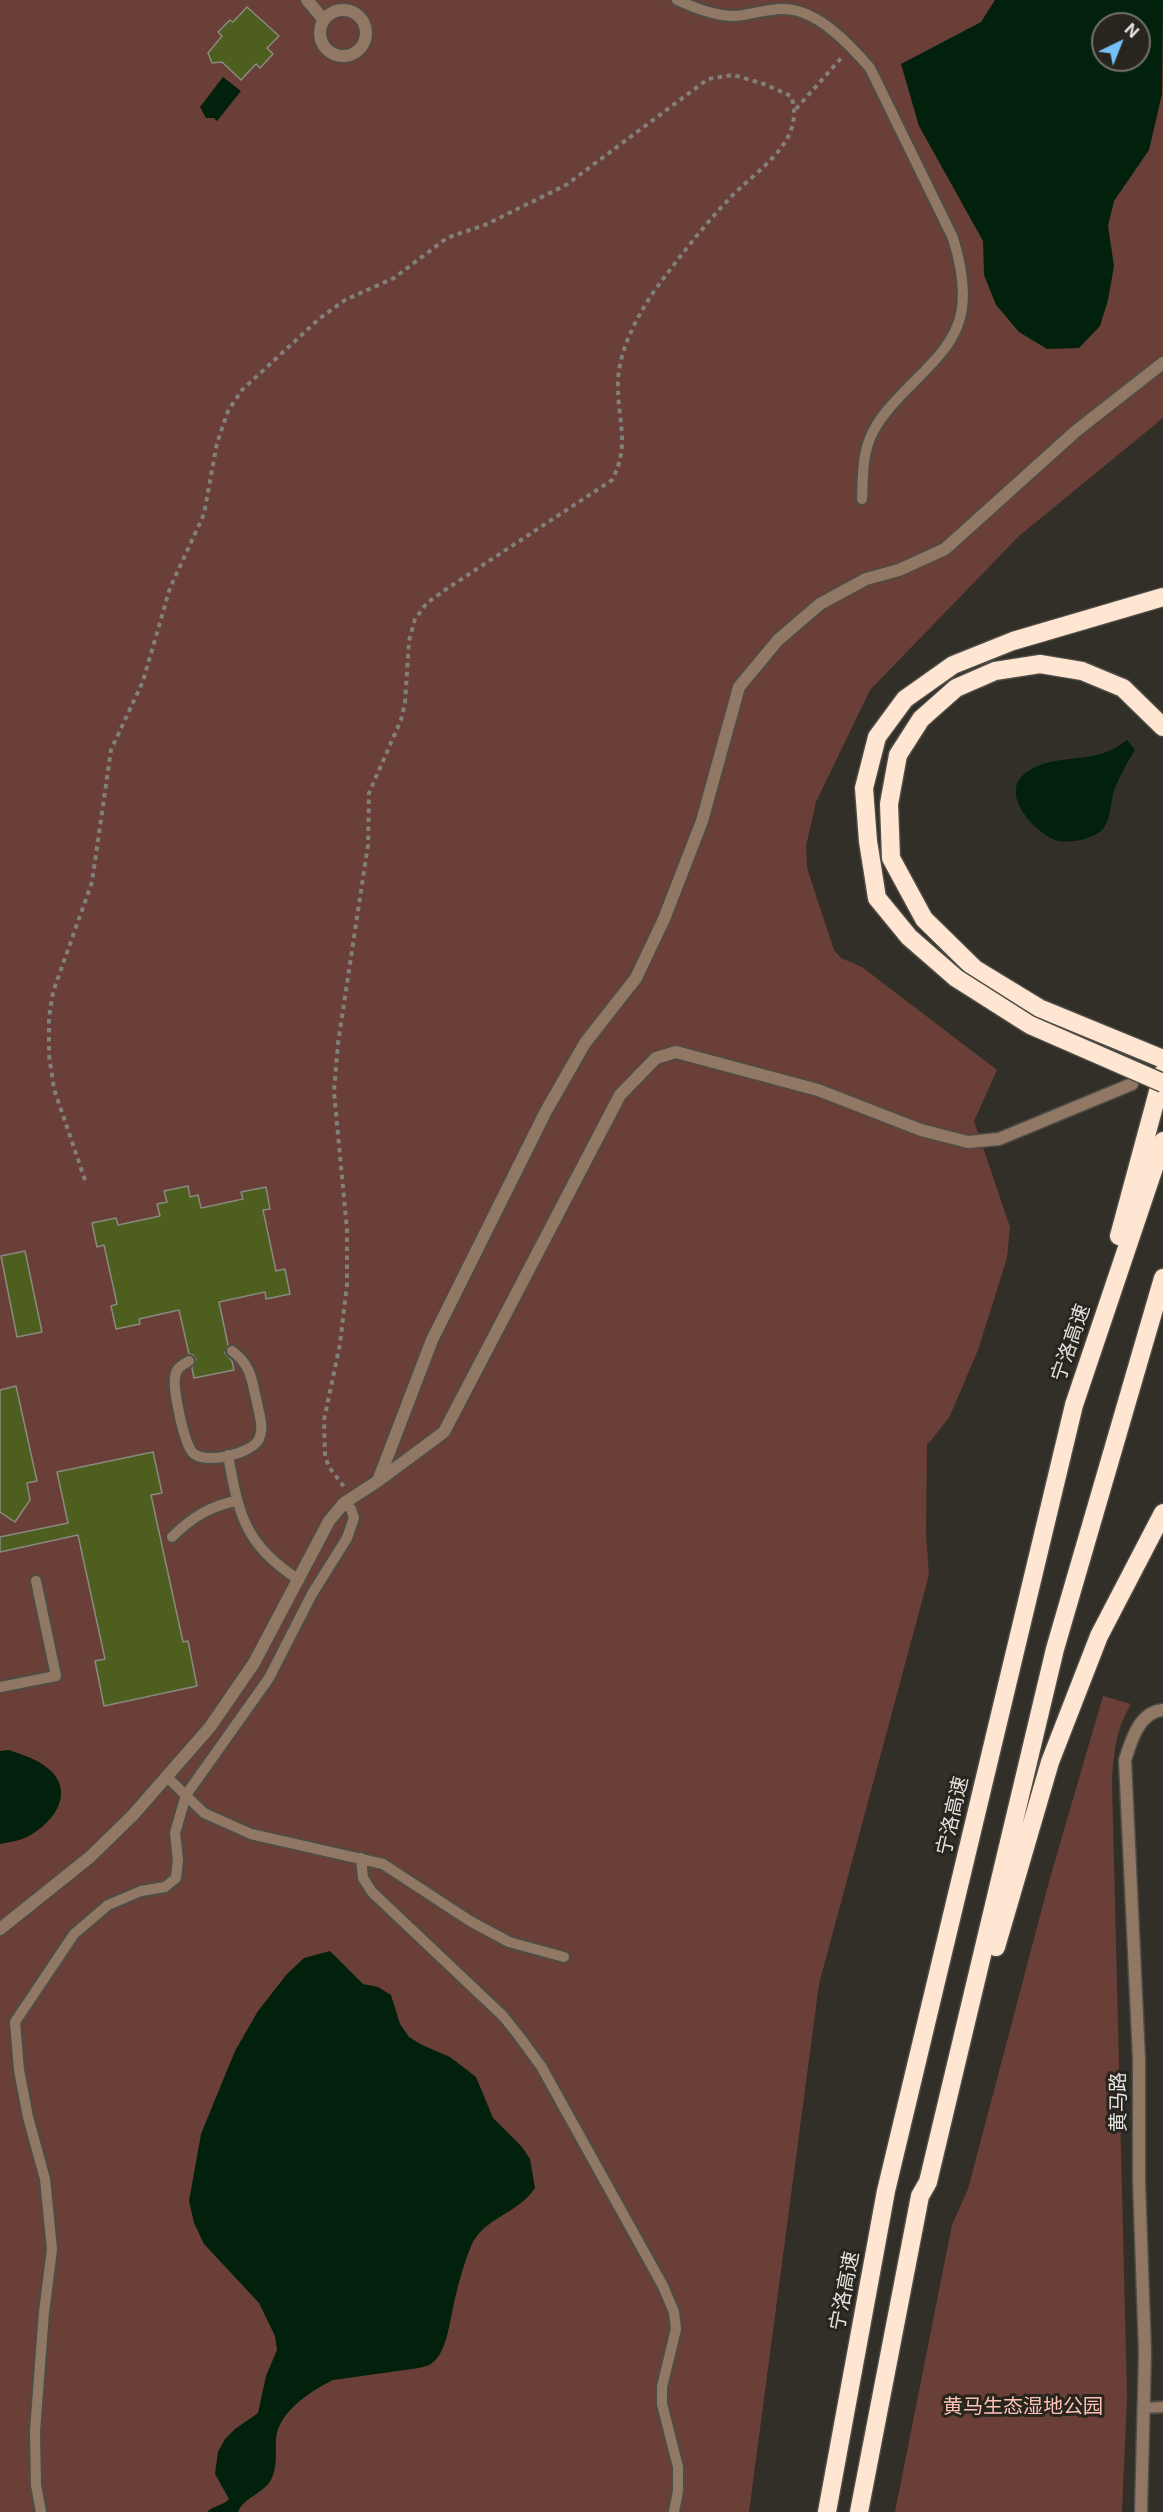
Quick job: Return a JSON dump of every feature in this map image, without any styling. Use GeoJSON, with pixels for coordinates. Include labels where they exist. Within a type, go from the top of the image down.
{"type":"FeatureCollection","features":[{"type":"Feature","properties":{"kind":"highway"},"geometry":{"type":"LineString","coordinates":[[1163,597],[1013,641],[953,665],[905,699],[877,737],[864,788],[868,842],[877,898],[909,937],[956,978],[1030,1025],[1163,1083]]}},
{"type":"Feature","properties":{"kind":"highway"},"geometry":{"type":"LineString","coordinates":[[1163,727],[1123,688],[1082,671],[1040,664],[995,671],[956,688],[921,719],[898,754],[889,804],[891,858],[924,919],[975,969],[1039,1008],[1163,1059]]}},
{"type":"Feature","properties":{"kind":"highway"},"geometry":{"type":"LineString","coordinates":[[1074,1405],[1163,1073]]}},
{"type":"Feature","properties":{"kind":"highway","name":"宁洛高速"},"geometry":{"type":"LineString","coordinates":[[827,2512],[886,2191],[1074,1405],[1163,1142]]}},
{"type":"Feature","properties":{"kind":"highway"},"geometry":{"type":"LineString","coordinates":[[928,2182],[1055,1649],[1163,1278]]}},
{"type":"Feature","properties":{"kind":"highway"},"geometry":{"type":"LineString","coordinates":[[859,2512],[920,2196],[928,2182],[1050,1762],[1099,1636],[1163,1513]]}},
{"type":"Feature","properties":{"kind":"street"},"geometry":{"type":"LineString","coordinates":[[307,0],[323,19]]}},
{"type":"Feature","properties":{"kind":"street"},"geometry":{"type":"LineString","coordinates":[[378,1481],[432,1340],[546,1111],[585,1043],[636,978],[664,919],[702,821],[739,687],[778,640],[820,604],[866,579],[899,570],[945,549],[1076,431],[1163,363]]}},
{"type":"Feature","properties":{"kind":"street"},"geometry":{"type":"LineString","coordinates":[[0,1929],[90,1857],[133,1815],[210,1727],[254,1664],[329,1521],[348,1500],[378,1481],[444,1432],[620,1095],[656,1058],[676,1052],[807,1087],[921,1130],[968,1142],[999,1139],[1132,1084]]}},
{"type":"Feature","properties":{"kind":"street","name":"黄马路"},"geometry":{"type":"LineString","coordinates":[[1141,2512],[1145,2353],[1138,2181],[1139,2059],[1125,1760],[1133,1734],[1146,1717],[1158,1710],[1163,1710]]}},
{"type":"Feature","properties":{"kind":"lane"},"geometry":{"type":"LineString","coordinates":[[677,0],[699,10],[733,16],[786,9],[795,11],[830,28],[851,46],[870,68],[953,238],[960,260],[962,295],[958,324],[940,354],[886,411],[870,436],[863,463],[862,499]]}},
{"type":"Feature","properties":{"kind":"lane"},"geometry":{"type":"LineString","coordinates":[[189,1360],[180,1366],[175,1375],[175,1388],[188,1446],[194,1454],[211,1459],[248,1449],[256,1444],[260,1437],[262,1425],[249,1367],[232,1351]]}},
{"type":"Feature","properties":{"kind":"lane"},"geometry":{"type":"LineString","coordinates":[[228,1455],[236,1501],[243,1521],[254,1541],[275,1563],[299,1580]]}},
{"type":"Feature","properties":{"kind":"lane"},"geometry":{"type":"LineString","coordinates":[[41,2512],[36,2485],[35,2431],[44,2312],[52,2249],[45,2179],[24,2094],[15,2022],[74,1934],[108,1905],[141,1891],[165,1887],[176,1878],[178,1860],[175,1833],[186,1795],[269,1678],[312,1594],[347,1538],[354,1518],[348,1500]]}},
{"type":"Feature","properties":{"kind":"lane"},"geometry":{"type":"LineString","coordinates":[[172,1537],[186,1523],[204,1512],[221,1504],[236,1501]]}},
{"type":"Feature","properties":{"kind":"lane"},"geometry":{"type":"LineString","coordinates":[[0,1687],[56,1676],[36,1581]]}},
{"type":"Feature","properties":{"kind":"lane"},"geometry":{"type":"LineString","coordinates":[[166,1776],[204,1813],[251,1834],[304,1848],[383,1864],[470,1922],[509,1942],[564,1957]]}},
{"type":"Feature","properties":{"kind":"lane"},"geometry":{"type":"LineString","coordinates":[[361,1858],[363,1878],[372,1892],[503,2016],[535,2058],[663,2286],[674,2312],[675,2329],[662,2387],[662,2404],[678,2467],[678,2491],[674,2512]]}},
{"type":"Feature","properties":{"kind":"lane"},"geometry":{"type":"LineString","coordinates":[[1143,2408],[1163,2407]]}},
{"type":"Feature","properties":{"kind":"path"},"geometry":{"type":"LineString","coordinates":[[348,1500],[324,1456],[324,1420],[340,1344],[347,1284],[347,1230],[334,1092],[338,1043],[368,845],[369,793],[401,720],[405,703],[409,641],[415,619],[427,603],[445,590],[612,480],[621,463],[624,445],[619,413],[618,379],[627,341],[660,283],[730,197],[778,154],[792,126],[796,109],[851,46]]}},
{"type":"Feature","properties":{"kind":"path"},"geometry":{"type":"LineString","coordinates":[[85,1180],[54,1089],[49,1055],[49,1017],[53,992],[92,882],[111,750],[143,681],[170,588],[204,514],[217,443],[228,411],[242,390],[320,318],[345,300],[394,278],[447,238],[487,224],[566,185],[708,79],[733,75],[764,84],[791,96],[796,109]]}},
{"type":"Feature","properties":{"kind":"green space"},"geometry":{"type":"Polygon","coordinates":[[[0,0],[1163,0],[1163,418],[1019,536],[870,690],[816,802],[806,846],[807,868],[834,950],[841,958],[862,967],[997,1070],[974,1121],[1010,1227],[1007,1258],[978,1350],[949,1418],[927,1445],[926,1534],[929,1575],[819,1984],[749,2512],[0,2512],[0,0]]]}},
{"type":"Feature","properties":{"kind":"green space","name":"黄马生态湿地公园"},"geometry":{"type":"Polygon","coordinates":[[[1103,1696],[1131,1704],[1119,1732],[1112,1780],[1127,2396],[1122,2512],[895,2512],[952,2225],[968,2189],[1050,1878],[1103,1696]]]}},
{"type":"Feature","properties":{"kind":"shaded area"},"geometry":{"type":"Polygon","coordinates":[[[995,0],[1163,0],[1162,94],[1149,150],[1114,201],[1108,226],[1114,266],[1108,300],[1100,326],[1079,348],[1047,349],[1019,332],[996,305],[984,275],[983,241],[919,126],[901,64],[981,22],[995,0]]]}},
{"type":"Feature","properties":{"kind":"shaded area"},"geometry":{"type":"Polygon","coordinates":[[[223,77],[241,91],[217,121],[214,118],[206,118],[200,107],[223,77]]]}},
{"type":"Feature","properties":{"kind":"shaded area"},"geometry":{"type":"Polygon","coordinates":[[[1127,740],[1135,750],[1116,786],[1107,822],[1100,832],[1081,840],[1058,841],[1040,831],[1024,814],[1018,804],[1016,793],[1017,784],[1023,775],[1033,768],[1054,761],[1100,754],[1127,740]]]}},
{"type":"Feature","properties":{"kind":"shaded area"},"geometry":{"type":"Polygon","coordinates":[[[9,1750],[47,1767],[58,1780],[61,1799],[45,1825],[21,1840],[0,1844],[0,1751],[9,1750]]]}},
{"type":"Feature","properties":{"kind":"shaded area"},"geometry":{"type":"Polygon","coordinates":[[[330,1951],[363,1984],[378,1987],[391,1995],[400,2024],[409,2037],[450,2057],[476,2077],[493,2118],[522,2147],[530,2159],[535,2188],[520,2204],[484,2228],[471,2246],[460,2279],[445,2343],[442,2351],[431,2364],[419,2368],[333,2380],[315,2390],[289,2411],[278,2429],[275,2470],[268,2485],[245,2503],[238,2512],[207,2512],[229,2499],[215,2474],[218,2452],[225,2439],[235,2429],[258,2413],[266,2376],[277,2350],[275,2336],[259,2303],[204,2244],[194,2223],[189,2201],[201,2134],[235,2051],[258,2011],[287,1974],[304,1958],[330,1951]]]}},
{"type":"Feature","properties":{"kind":"building"},"geometry":{"type":"Polygon","coordinates":[[[247,7],[279,36],[267,48],[273,54],[260,68],[256,64],[241,80],[222,62],[212,63],[208,53],[222,36],[218,32],[230,20],[233,22],[247,7]]]}},
{"type":"Feature","properties":{"kind":"building"},"geometry":{"type":"Polygon","coordinates":[[[188,1186],[190,1197],[198,1195],[201,1208],[243,1199],[241,1192],[266,1187],[270,1209],[263,1210],[276,1271],[285,1269],[290,1294],[266,1299],[265,1292],[219,1302],[228,1345],[225,1353],[232,1361],[234,1370],[194,1378],[192,1368],[196,1360],[193,1355],[189,1354],[179,1310],[139,1319],[140,1324],[116,1329],[111,1306],[117,1304],[104,1245],[97,1247],[92,1223],[116,1218],[118,1225],[160,1216],[157,1204],[167,1202],[164,1191],[188,1186]]]}},
{"type":"Feature","properties":{"kind":"building"},"geometry":{"type":"Polygon","coordinates":[[[25,1251],[42,1332],[17,1337],[1,1256],[25,1251]]]}},
{"type":"Feature","properties":{"kind":"building"},"geometry":{"type":"Polygon","coordinates":[[[16,1386],[37,1481],[27,1483],[30,1500],[15,1522],[0,1512],[0,1390],[16,1386]]]}},
{"type":"Feature","properties":{"kind":"building"},"geometry":{"type":"Polygon","coordinates":[[[153,1452],[162,1493],[151,1495],[183,1642],[188,1641],[197,1686],[104,1706],[95,1661],[105,1659],[78,1535],[0,1552],[0,1537],[68,1523],[57,1472],[153,1452]]]}}]}
